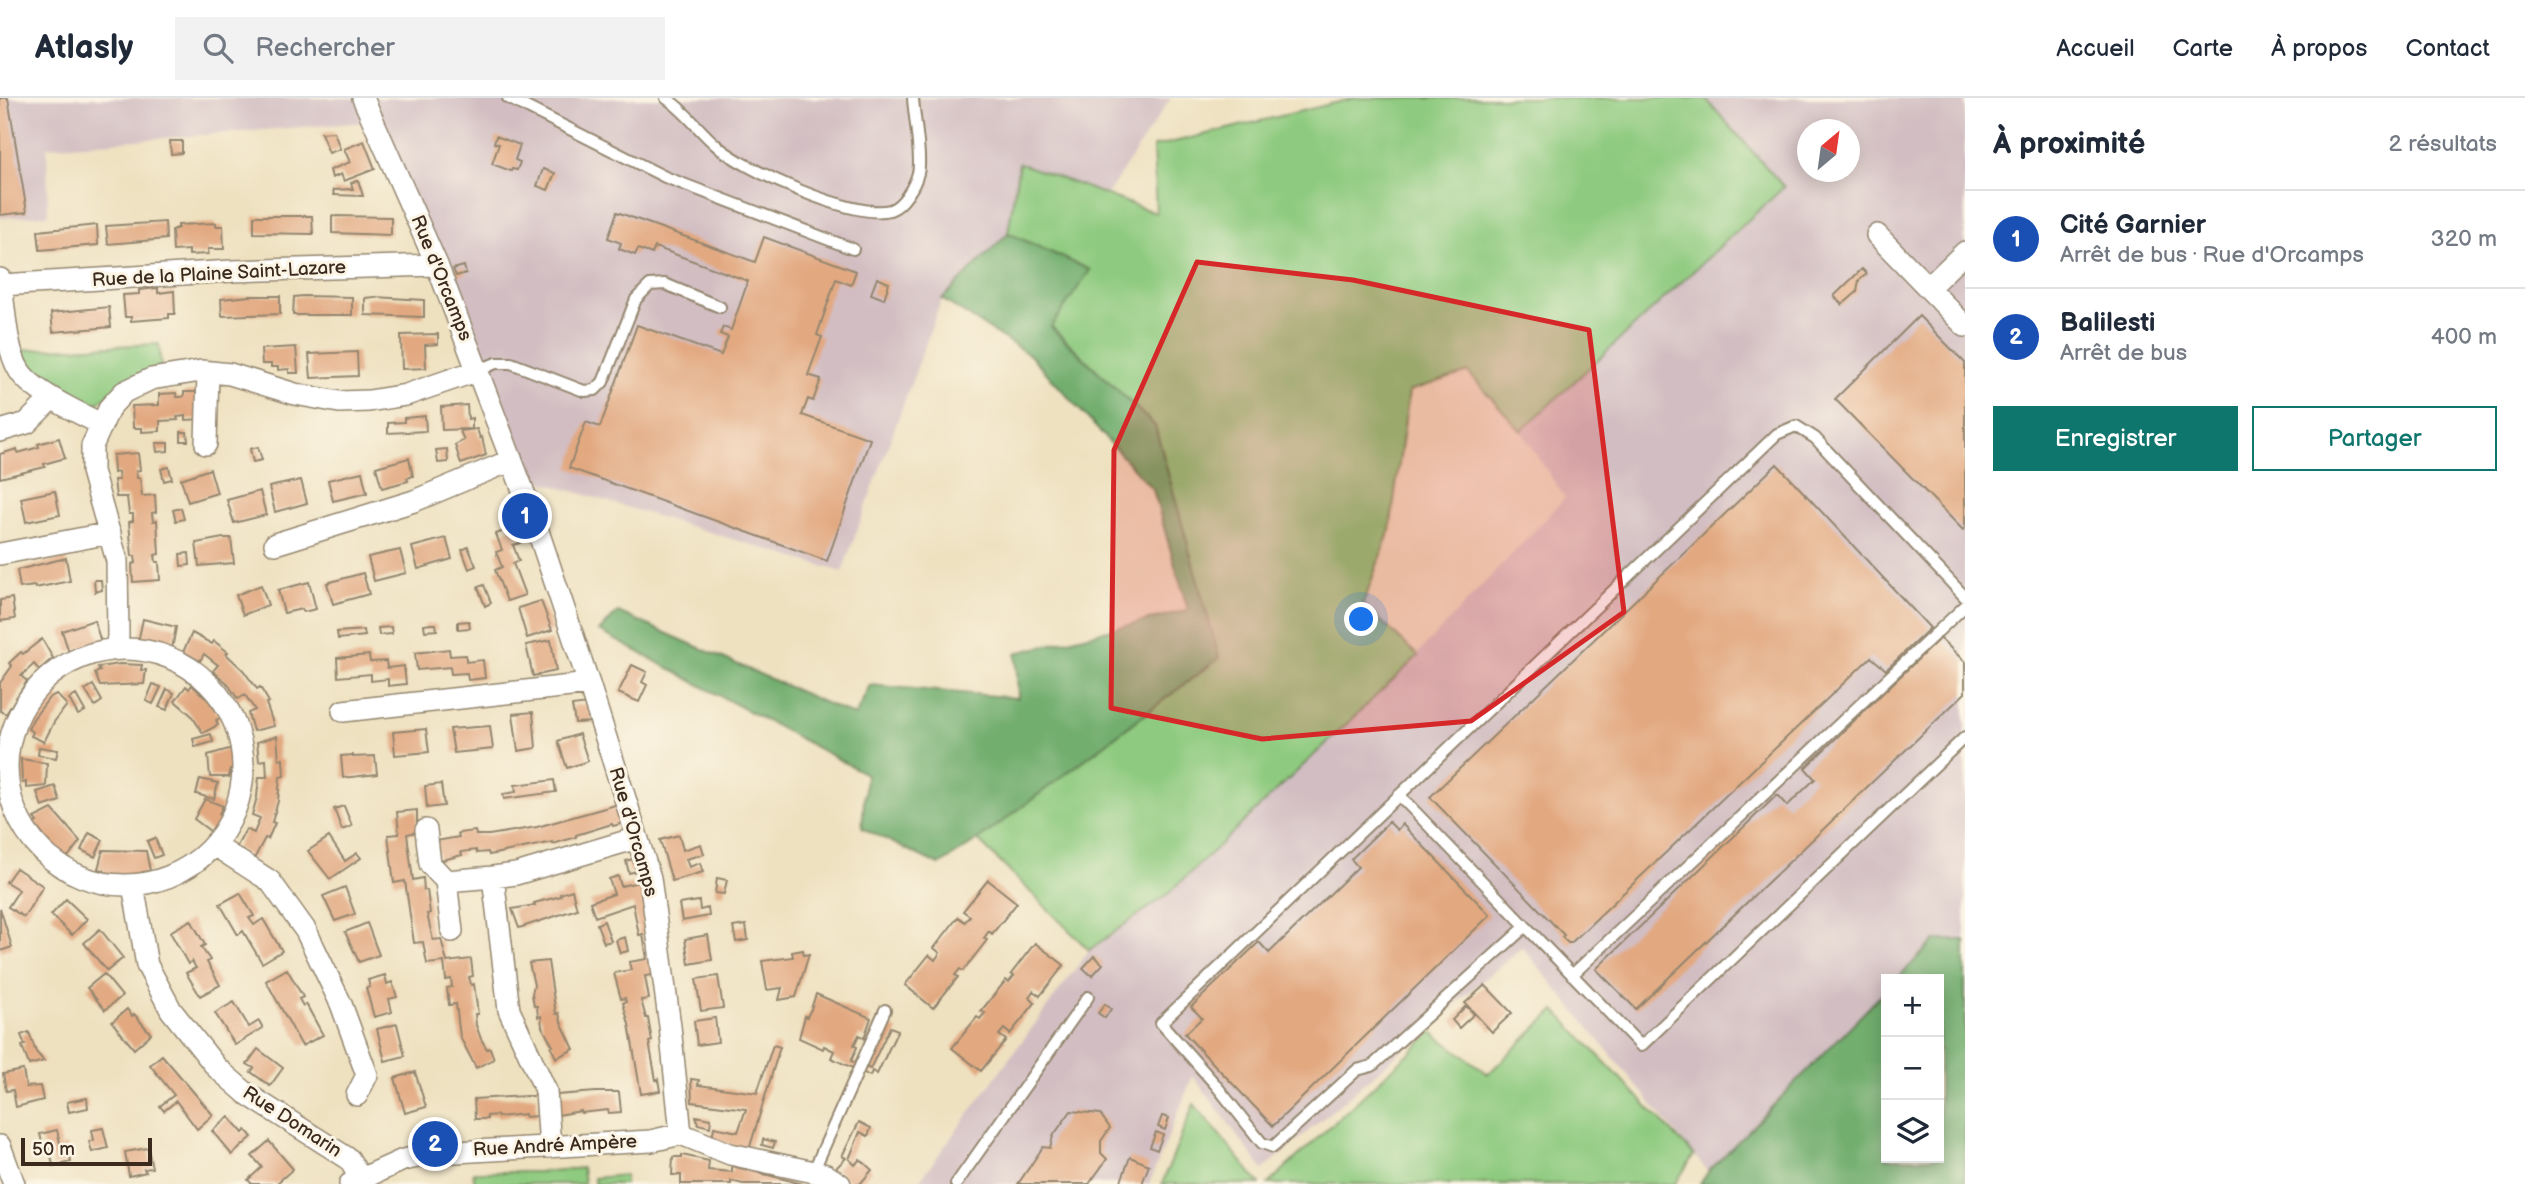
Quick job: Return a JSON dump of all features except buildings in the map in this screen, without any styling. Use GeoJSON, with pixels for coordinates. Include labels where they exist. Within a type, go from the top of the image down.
{"type":"FeatureCollection","features":[{"type":"Feature","properties":{"kind":"street","name":"Rue d'Orcamps"},"geometry":{"type":"LineString","coordinates":[[363,98],[437,265],[546,552],[650,878],[681,1134]]}},
{"type":"Feature","properties":{"kind":"street"},"geometry":{"type":"LineString","coordinates":[[1877,234],[1965,326]]}},
{"type":"Feature","properties":{"kind":"street"},"geometry":{"type":"LineString","coordinates":[[1928,288],[1965,252]]}},
{"type":"Feature","properties":{"kind":"street","name":"Rue de la Plaine Saint-Lazare"},"geometry":{"type":"LineString","coordinates":[[1,282],[437,265]]}},
{"type":"Feature","properties":{"kind":"street"},"geometry":{"type":"LineString","coordinates":[[1,282],[12,351],[19,372],[52,398],[101,424]]}},
{"type":"Feature","properties":{"kind":"street"},"geometry":{"type":"LineString","coordinates":[[116,649],[117,561],[92,471],[92,446],[110,407],[124,392],[150,379],[208,372],[230,374],[295,394],[339,402],[369,401],[406,395],[479,370]]}},
{"type":"Feature","properties":{"kind":"street"},"geometry":{"type":"LineString","coordinates":[[206,444],[208,372]]}},
{"type":"Feature","properties":{"kind":"street"},"geometry":{"type":"LineString","coordinates":[[0,431],[27,423],[52,398]]}},
{"type":"Feature","properties":{"kind":"street"},"geometry":{"type":"LineString","coordinates":[[275,544],[414,501],[512,460]]}},
{"type":"Feature","properties":{"kind":"street"},"geometry":{"type":"LineString","coordinates":[[0,554],[110,533]]}},
{"type":"Feature","properties":{"kind":"street"},"geometry":{"type":"LineString","coordinates":[[116,649],[147,650],[177,660],[203,677],[224,701],[238,729],[244,759],[242,790],[232,820],[214,845],[191,865],[163,879],[133,885],[100,882],[68,870],[41,850],[21,823],[10,791],[7,758],[14,725],[30,696],[54,672],[83,656],[116,649]]}},
{"type":"Feature","properties":{"kind":"street"},"geometry":{"type":"LineString","coordinates":[[343,711],[589,684]]}},
{"type":"Feature","properties":{"kind":"street"},"geometry":{"type":"LineString","coordinates":[[426,830],[430,863],[446,881],[452,931]]}},
{"type":"Feature","properties":{"kind":"street"},"geometry":{"type":"LineString","coordinates":[[446,881],[516,874],[637,838]]}},
{"type":"Feature","properties":{"kind":"street"},"geometry":{"type":"LineString","coordinates":[[214,845],[270,881],[306,930],[341,1004],[367,1074],[357,1095]]}},
{"type":"Feature","properties":{"kind":"street"},"geometry":{"type":"LineString","coordinates":[[493,877],[509,1010],[546,1091],[550,1147]]}},
{"type":"Feature","properties":{"kind":"street","name":"Rue Domarin"},"geometry":{"type":"LineString","coordinates":[[133,885],[147,965],[171,1010],[217,1068],[247,1094],[349,1159],[355,1181]]}},
{"type":"Feature","properties":{"kind":"street"},"geometry":{"type":"LineString","coordinates":[[681,1134],[730,1154],[826,1175],[840,1184]]}},
{"type":"Feature","properties":{"kind":"street","name":"Rue André Ampère"},"geometry":{"type":"LineString","coordinates":[[355,1181],[403,1160],[438,1153],[651,1141],[681,1134]]}},
{"type":"Feature","properties":{"kind":"street"},"geometry":{"type":"LineString","coordinates":[[0,1146],[14,1184]]}},
{"type":"Feature","properties":{"kind":"lane"},"geometry":{"type":"LineString","coordinates":[[508,98],[666,177],[853,249]]}},
{"type":"Feature","properties":{"kind":"lane"},"geometry":{"type":"LineString","coordinates":[[666,98],[717,146],[734,158],[816,196],[876,212],[892,209],[903,201],[919,170],[913,98]]}},
{"type":"Feature","properties":{"kind":"lane"},"geometry":{"type":"LineString","coordinates":[[479,370],[496,363],[510,363],[584,391],[595,390],[603,382],[636,299],[650,285],[665,284],[720,307]]}},
{"type":"Feature","properties":{"kind":"lane"},"geometry":{"type":"LineString","coordinates":[[1525,927],[1372,1066],[1357,1070],[1273,1147],[1262,1143],[1161,1023],[1777,434],[1796,426],[1815,438],[1965,597]]}},
{"type":"Feature","properties":{"kind":"lane"},"geometry":{"type":"LineString","coordinates":[[1572,975],[1965,606]]}},
{"type":"Feature","properties":{"kind":"lane"},"geometry":{"type":"LineString","coordinates":[[1399,795],[1641,1046],[1965,737]]}},
{"type":"Feature","properties":{"kind":"lane"},"geometry":{"type":"LineString","coordinates":[[956,1184],[1088,997]]}},
{"type":"Feature","properties":{"kind":"lane"},"geometry":{"type":"LineString","coordinates":[[813,1172],[885,1010]]}},
{"type":"Feature","properties":{"kind":"highlighted area"},"geometry":{"type":"Polygon","coordinates":[[[1197,262],[1353,280],[1589,330],[1624,612],[1471,721],[1262,739],[1111,708],[1114,450],[1197,262]]]}},
{"type":"Feature","properties":{"kind":"shaded area"},"geometry":{"type":"Polygon","coordinates":[[[0,98],[1171,98],[1073,246],[976,264],[942,299],[842,572],[536,480],[367,122],[47,147],[48,215],[0,218],[0,98]]]}},
{"type":"Feature","properties":{"kind":"shaded area"},"geometry":{"type":"Polygon","coordinates":[[[1705,98],[1965,98],[1965,940],[1935,940],[1902,974],[1881,974],[1881,995],[1708,1172],[1522,947],[1263,1170],[1193,1076],[1149,1184],[917,1184],[1089,950],[1168,894],[1388,685],[1565,498],[1521,431],[1784,188],[1705,98]]]}},
{"type":"Feature","properties":{"kind":"green space"},"geometry":{"type":"Polygon","coordinates":[[[1355,98],[1705,98],[1784,187],[1521,431],[1468,372],[1409,391],[1390,530],[1363,604],[1418,656],[1168,894],[1089,950],[978,840],[1219,658],[1155,426],[1051,326],[1090,270],[1008,233],[1019,163],[1156,213],[1153,147],[1355,98]]]}},
{"type":"Feature","properties":{"kind":"green space"},"geometry":{"type":"Polygon","coordinates":[[[1008,233],[1090,270],[1051,327],[1155,426],[1219,658],[978,840],[939,865],[862,828],[866,774],[599,631],[618,612],[855,716],[870,685],[1018,698],[1016,653],[1188,610],[1153,490],[1031,356],[942,299],[1008,233]]]}},
{"type":"Feature","properties":{"kind":"green space"},"geometry":{"type":"Polygon","coordinates":[[[159,344],[161,367],[128,382],[96,404],[71,397],[52,387],[36,372],[22,350],[159,344]]]}},
{"type":"Feature","properties":{"kind":"green space"},"geometry":{"type":"Polygon","coordinates":[[[1935,940],[1965,940],[1965,1184],[1700,1184],[1708,1172],[1881,995],[1881,1163],[1944,1163],[1944,974],[1902,974],[1935,940]]]}},
{"type":"Feature","properties":{"kind":"green space"},"geometry":{"type":"Polygon","coordinates":[[[1555,1010],[1694,1155],[1675,1184],[1268,1184],[1432,1032],[1488,1074],[1555,1010]]]}},
{"type":"Feature","properties":{"kind":"green space"},"geometry":{"type":"Polygon","coordinates":[[[1194,1104],[1260,1184],[1162,1184],[1194,1104]]]}},
{"type":"Feature","properties":{"kind":"green space"},"geometry":{"type":"Polygon","coordinates":[[[582,1168],[584,1184],[475,1184],[473,1172],[539,1172],[582,1168]]]}},
{"type":"Feature","properties":{"kind":"green space"},"geometry":{"type":"Polygon","coordinates":[[[625,1175],[625,1184],[594,1184],[594,1178],[625,1175]]]}},
{"type":"Feature","properties":{"kind":"place","name":"Cité Garnier"},"geometry":{"type":"Point","coordinates":[525,516]}},
{"type":"Feature","properties":{"kind":"place","name":"Balilesti"},"geometry":{"type":"Point","coordinates":[435,1144]}}]}
